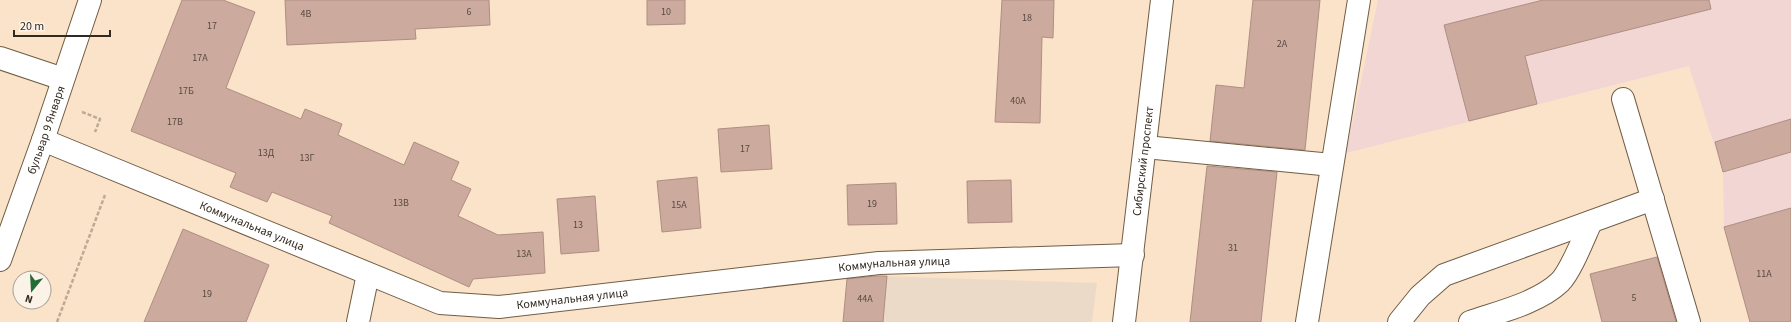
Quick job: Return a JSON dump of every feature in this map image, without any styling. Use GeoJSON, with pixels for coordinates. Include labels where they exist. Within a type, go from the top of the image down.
{"type":"FeatureCollection","features":[{"type":"Feature","properties":{"kind":"street","name":"бульвар 9 Января"},"geometry":{"type":"LineString","coordinates":[[0,260],[43,140],[90,0]]}},
{"type":"Feature","properties":{"kind":"street","name":"Сибирский проспект"},"geometry":{"type":"LineString","coordinates":[[1124,322],[1162,0]]}},
{"type":"Feature","properties":{"kind":"street"},"geometry":{"type":"LineString","coordinates":[[1308,322],[1359,0]]}},
{"type":"Feature","properties":{"kind":"street"},"geometry":{"type":"LineString","coordinates":[[0,58],[63,79]]}},
{"type":"Feature","properties":{"kind":"street"},"geometry":{"type":"LineString","coordinates":[[1623,99],[1689,322]]}},
{"type":"Feature","properties":{"kind":"street","name":"Коммунальная улица"},"geometry":{"type":"LineString","coordinates":[[43,140],[440,303],[500,307],[879,263],[1132,255]]}},
{"type":"Feature","properties":{"kind":"street"},"geometry":{"type":"LineString","coordinates":[[1145,147],[1332,165]]}},
{"type":"Feature","properties":{"kind":"street"},"geometry":{"type":"LineString","coordinates":[[1399,322],[1420,296],[1444,275],[1652,199]]}},
{"type":"Feature","properties":{"kind":"street"},"geometry":{"type":"LineString","coordinates":[[1470,322],[1541,296],[1561,281],[1576,255],[1591,222]]}},
{"type":"Feature","properties":{"kind":"street"},"geometry":{"type":"LineString","coordinates":[[358,322],[368,274]]}},
{"type":"Feature","properties":{"kind":"shaded area"},"geometry":{"type":"Polygon","coordinates":[[[1378,0],[1791,0],[1791,322],[1750,322],[1724,227],[1723,172],[1689,66],[1346,153],[1378,0]]]}},
{"type":"Feature","properties":{"kind":"shaded area"},"geometry":{"type":"Polygon","coordinates":[[[847,275],[1097,283],[1092,322],[843,322],[847,275]]]}},
{"type":"Feature","properties":{"kind":"building"},"geometry":{"type":"Polygon","coordinates":[[[182,0],[223,0],[255,12],[226,88],[301,119],[305,109],[342,124],[338,135],[404,165],[414,142],[459,162],[451,180],[471,189],[458,216],[498,235],[543,232],[545,273],[473,279],[469,287],[329,223],[332,216],[272,192],[267,202],[230,187],[236,173],[131,131],[182,0]]]}},
{"type":"Feature","properties":{"kind":"building"},"geometry":{"type":"Polygon","coordinates":[[[285,0],[489,0],[490,25],[415,29],[416,39],[287,45],[285,0]]]}},
{"type":"Feature","properties":{"kind":"building"},"geometry":{"type":"Polygon","coordinates":[[[647,0],[685,0],[685,24],[647,25],[647,0]]]}},
{"type":"Feature","properties":{"kind":"building"},"geometry":{"type":"Polygon","coordinates":[[[1002,0],[1054,0],[1053,38],[1042,37],[1040,123],[995,122],[1002,0]]]}},
{"type":"Feature","properties":{"kind":"building"},"geometry":{"type":"Polygon","coordinates":[[[1253,0],[1320,0],[1305,150],[1210,141],[1216,85],[1244,88],[1253,0]]]}},
{"type":"Feature","properties":{"kind":"building"},"geometry":{"type":"Polygon","coordinates":[[[1543,0],[1709,0],[1711,9],[1525,56],[1537,104],[1469,121],[1444,25],[1543,0]]]}},
{"type":"Feature","properties":{"kind":"building"},"geometry":{"type":"Polygon","coordinates":[[[1791,119],[1791,152],[1723,172],[1715,142],[1791,119]]]}},
{"type":"Feature","properties":{"kind":"building"},"geometry":{"type":"Polygon","coordinates":[[[769,125],[772,169],[721,172],[718,129],[769,125]]]}},
{"type":"Feature","properties":{"kind":"building"},"geometry":{"type":"Polygon","coordinates":[[[1207,166],[1277,172],[1261,322],[1190,322],[1207,166]]]}},
{"type":"Feature","properties":{"kind":"building"},"geometry":{"type":"Polygon","coordinates":[[[697,177],[701,228],[662,232],[657,181],[697,177]]]}},
{"type":"Feature","properties":{"kind":"building"},"geometry":{"type":"Polygon","coordinates":[[[1011,180],[1012,222],[968,223],[967,181],[1011,180]]]}},
{"type":"Feature","properties":{"kind":"building"},"geometry":{"type":"Polygon","coordinates":[[[896,183],[897,224],[848,225],[847,185],[896,183]]]}},
{"type":"Feature","properties":{"kind":"building"},"geometry":{"type":"Polygon","coordinates":[[[595,196],[599,251],[561,254],[557,199],[595,196]]]}},
{"type":"Feature","properties":{"kind":"building"},"geometry":{"type":"Polygon","coordinates":[[[1791,208],[1791,322],[1750,322],[1724,227],[1791,208]]]}},
{"type":"Feature","properties":{"kind":"building"},"geometry":{"type":"Polygon","coordinates":[[[183,229],[269,265],[246,322],[144,322],[183,229]]]}},
{"type":"Feature","properties":{"kind":"building"},"geometry":{"type":"Polygon","coordinates":[[[1657,257],[1676,322],[1602,322],[1590,274],[1657,257]]]}},
{"type":"Feature","properties":{"kind":"building"},"geometry":{"type":"Polygon","coordinates":[[[887,276],[883,322],[843,322],[847,279],[887,276]]]}}]}
